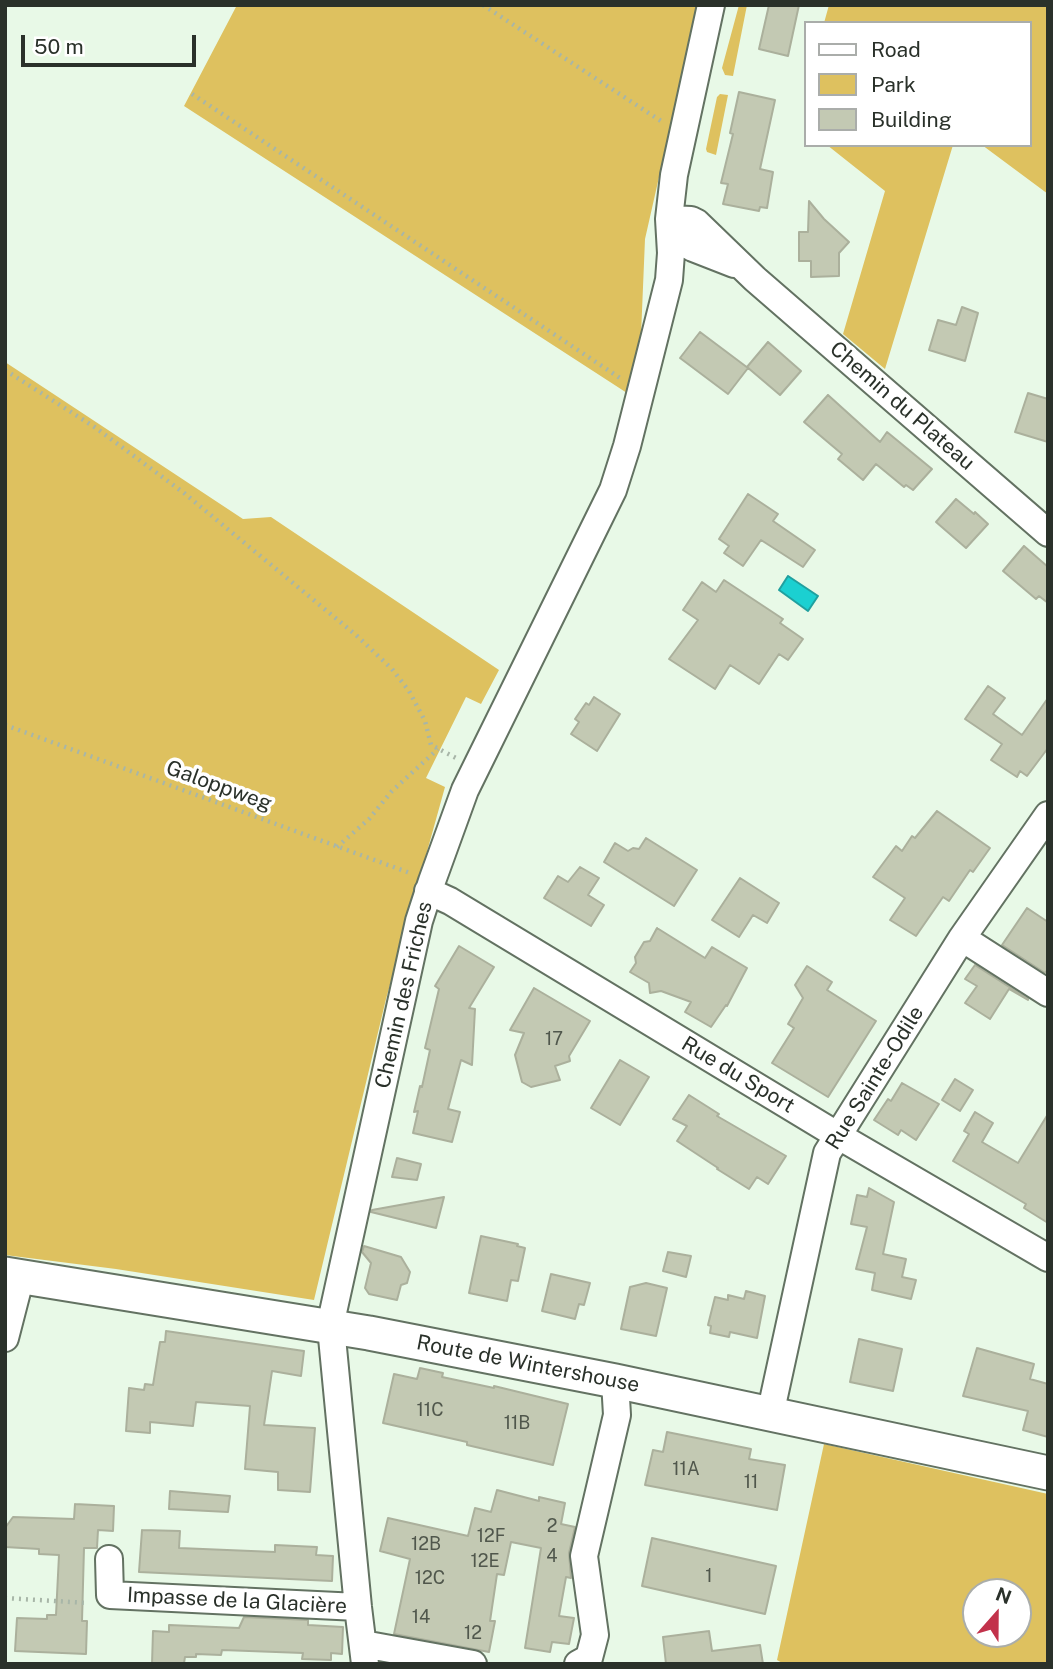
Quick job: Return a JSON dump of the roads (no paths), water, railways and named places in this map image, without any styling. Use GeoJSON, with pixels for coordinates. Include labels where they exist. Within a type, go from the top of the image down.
{"type":"FeatureCollection","features":[{"type":"Feature","properties":{"kind":"street","name":"Chemin des Friches"},"geometry":{"type":"LineString","coordinates":[[364,1654],[332,1317],[425,884],[475,768],[613,490],[627,446],[645,375],[654,253],[668,219],[674,175],[711,5]]}},
{"type":"Feature","properties":{"kind":"street","name":"Chemin du Plateau"},"geometry":{"type":"LineString","coordinates":[[668,219],[688,245],[736,264],[755,279],[1048,533]]}},
{"type":"Feature","properties":{"kind":"street","name":"Rue Sainte-Odile"},"geometry":{"type":"LineString","coordinates":[[771,1415],[827,1153],[962,939],[1048,815]]}},
{"type":"Feature","properties":{"kind":"street","name":"Rue du Sport"},"geometry":{"type":"LineString","coordinates":[[425,884],[837,1135],[1048,1258]]}},
{"type":"Feature","properties":{"kind":"street"},"geometry":{"type":"LineString","coordinates":[[962,939],[1048,993]]}},
{"type":"Feature","properties":{"kind":"street"},"geometry":{"type":"LineString","coordinates":[[5,1338],[13,1275]]}},
{"type":"Feature","properties":{"kind":"street","name":"Route de Wintershouse"},"geometry":{"type":"LineString","coordinates":[[13,1275],[331,1326],[615,1381],[1048,1474]]}},
{"type":"Feature","properties":{"kind":"street"},"geometry":{"type":"LineString","coordinates":[[578,1664],[589,1658],[595,1635],[584,1556],[617,1415],[615,1381]]}},
{"type":"Feature","properties":{"kind":"street","name":"Impasse de la Glacière"},"geometry":{"type":"LineString","coordinates":[[109,1559],[110,1595],[358,1607]]}},
{"type":"Feature","properties":{"kind":"street"},"geometry":{"type":"LineString","coordinates":[[364,1654],[473,1664]]}},
{"type":"Feature","properties":{"kind":"water"},"geometry":{"type":"Polygon","coordinates":[[[788,576],[818,596],[808,611],[779,590],[788,576]]]}}]}
